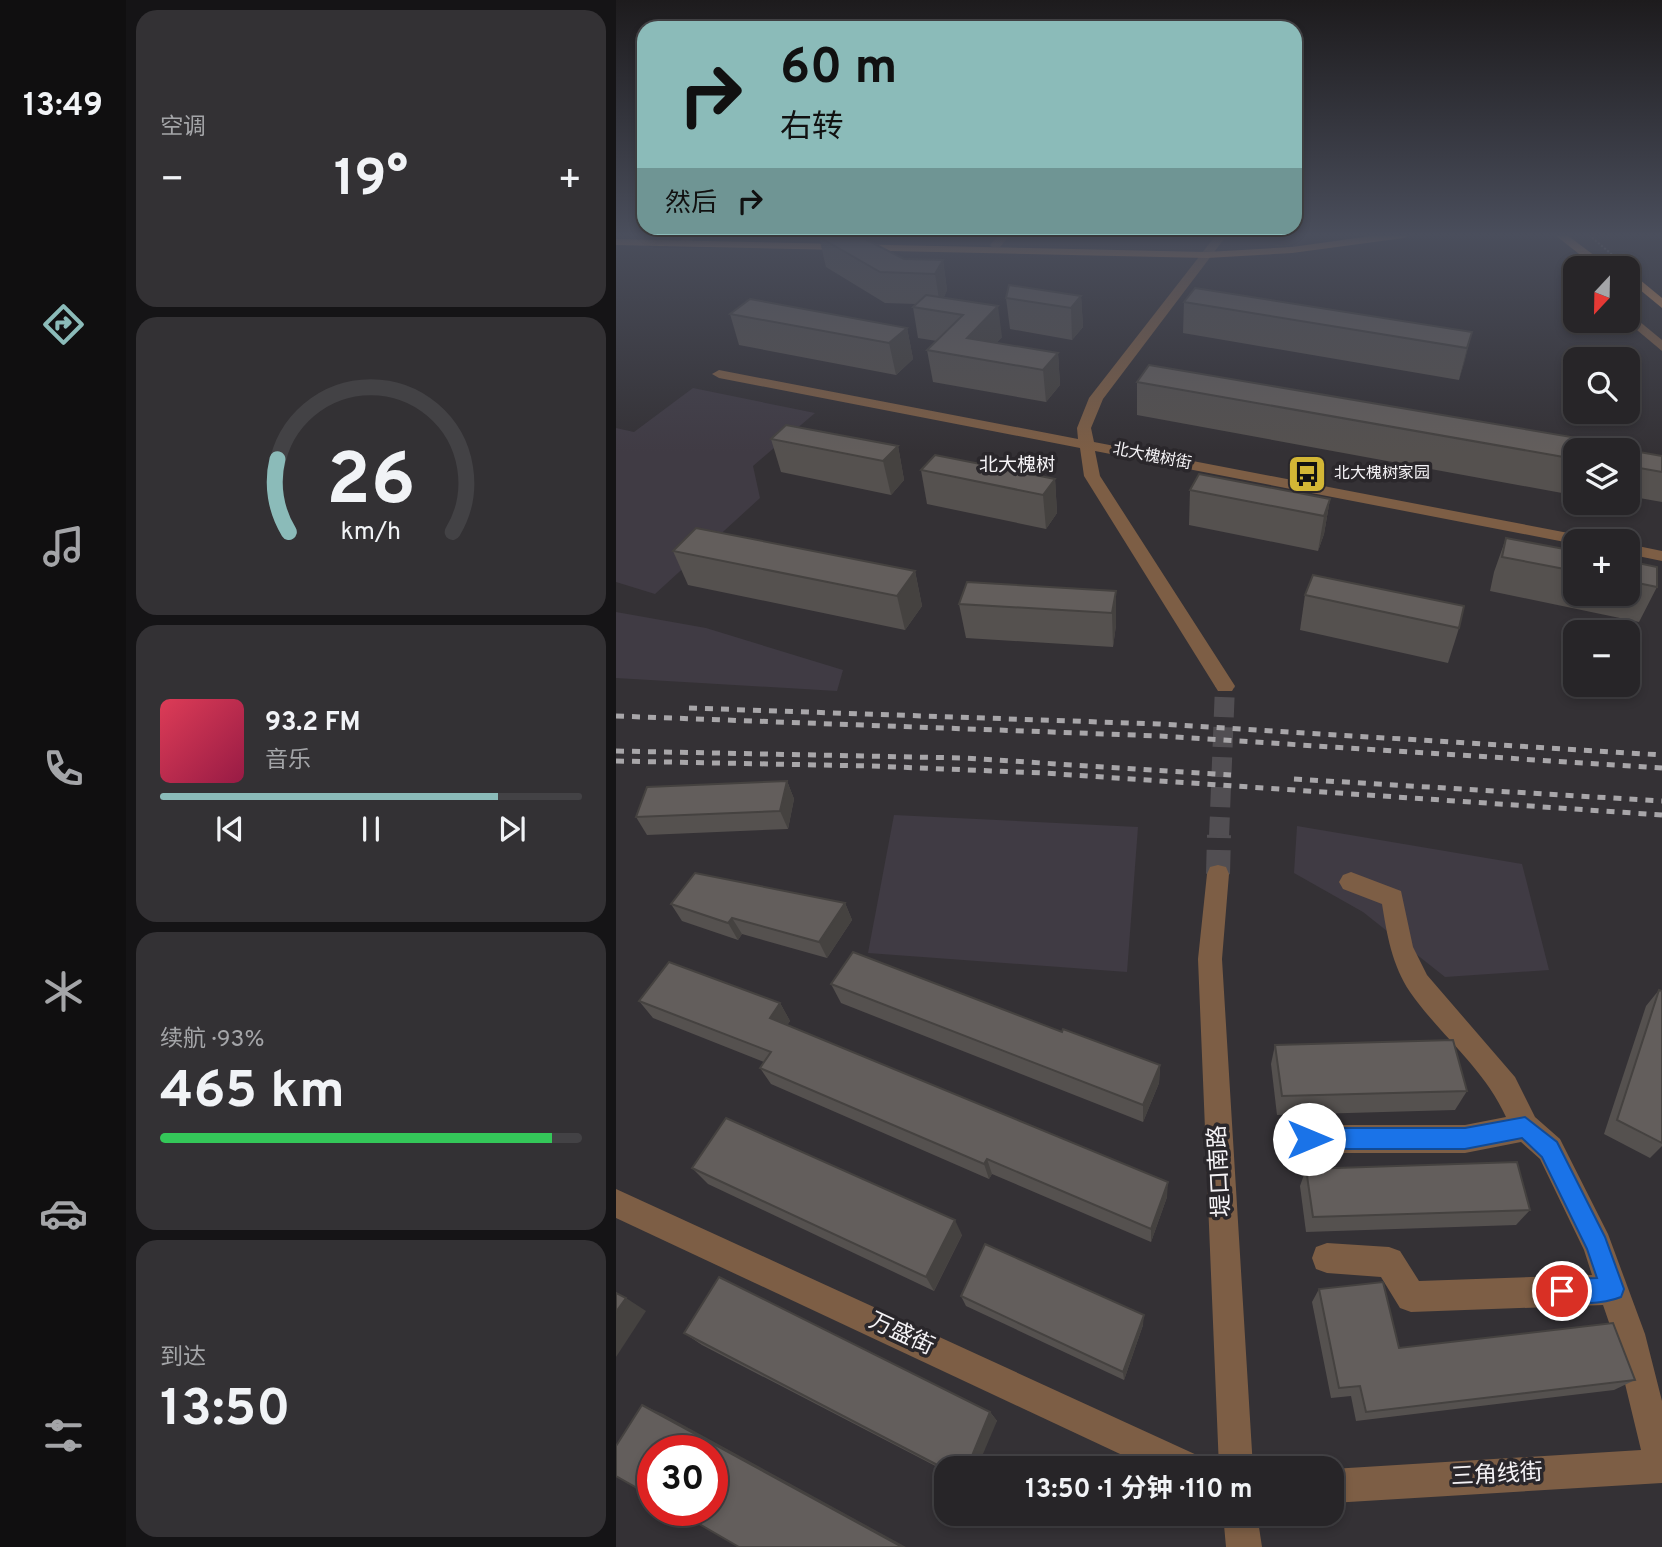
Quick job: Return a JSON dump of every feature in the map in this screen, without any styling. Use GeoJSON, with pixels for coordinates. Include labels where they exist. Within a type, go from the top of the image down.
{"type":"FeatureCollection","features":[{"type":"Feature","properties":{"kind":"street"},"geometry":{"type":"LineString","coordinates":[[1166,307],[1096,397],[1084,428],[1085,444],[1092,476],[1225,686]]}},
{"type":"Feature","properties":{"kind":"street"},"geometry":{"type":"LineString","coordinates":[[1640,327],[1662,347]]}},
{"type":"Feature","properties":{"kind":"street","name":"北大槐树街"},"geometry":{"type":"LineString","coordinates":[[719,374],[1563,537]]}},
{"type":"Feature","properties":{"kind":"street"},"geometry":{"type":"LineString","coordinates":[[1640,551],[1662,556]]}},
{"type":"Feature","properties":{"kind":"street","name":"堤口南路"},"geometry":{"type":"LineString","coordinates":[[1217,874],[1210,959],[1235,1456]]}},
{"type":"Feature","properties":{"kind":"street"},"geometry":{"type":"LineString","coordinates":[[1351,882],[1393,898],[1401,948],[1418,983],[1506,1086],[1525,1127],[1550,1149],[1597,1245],[1629,1334],[1662,1466]]}},
{"type":"Feature","properties":{"kind":"street"},"geometry":{"type":"LineString","coordinates":[[1309,1139],[1465,1139],[1525,1127]]}},
{"type":"Feature","properties":{"kind":"street","name":"万盛街"},"geometry":{"type":"LineString","coordinates":[[616,1203],[1161,1456]]}},
{"type":"Feature","properties":{"kind":"street"},"geometry":{"type":"LineString","coordinates":[[1327,1258],[1389,1262],[1411,1297],[1613,1289]]}},
{"type":"Feature","properties":{"kind":"street","name":"三角线街"},"geometry":{"type":"LineString","coordinates":[[1344,1485],[1662,1466]]}},
{"type":"Feature","properties":{"kind":"street"},"geometry":{"type":"LineString","coordinates":[[1241,1526],[1244,1547]]}},
{"type":"Feature","properties":{"kind":"shaded area"},"geometry":{"type":"Polygon","coordinates":[[[693,388],[815,413],[753,466],[760,498],[655,594],[616,582],[616,428],[634,432],[693,388]]]}},
{"type":"Feature","properties":{"kind":"shaded area"},"geometry":{"type":"Polygon","coordinates":[[[616,612],[706,628],[843,670],[837,691],[616,678],[616,612]]]}},
{"type":"Feature","properties":{"kind":"shaded area"},"geometry":{"type":"Polygon","coordinates":[[[894,815],[1138,827],[1127,972],[868,953],[894,815]]]}},
{"type":"Feature","properties":{"kind":"shaded area"},"geometry":{"type":"Polygon","coordinates":[[[1297,826],[1522,864],[1549,970],[1445,977],[1363,912],[1294,873],[1297,826]]]}},
{"type":"Feature","properties":{"kind":"building"},"geometry":{"type":"Polygon","coordinates":[[[739,307],[794,307],[907,328],[889,343],[730,314],[739,307]]]}},
{"type":"Feature","properties":{"kind":"building"},"geometry":{"type":"Polygon","coordinates":[[[914,307],[997,307],[967,338],[1058,353],[1043,370],[927,350],[963,315],[914,307]]]}},
{"type":"Feature","properties":{"kind":"building"},"geometry":{"type":"Polygon","coordinates":[[[1216,307],[1316,307],[1472,332],[1467,348],[1216,307]]]}},
{"type":"Feature","properties":{"kind":"building"},"geometry":{"type":"Polygon","coordinates":[[[1149,365],[1577,438],[1563,438],[1563,457],[1137,382],[1149,365]]]}},
{"type":"Feature","properties":{"kind":"building"},"geometry":{"type":"Polygon","coordinates":[[[786,425],[898,446],[883,461],[771,439],[786,425]]]}},
{"type":"Feature","properties":{"kind":"building"},"geometry":{"type":"Polygon","coordinates":[[[1640,452],[1662,456],[1662,472],[1640,468],[1640,452]]]}},
{"type":"Feature","properties":{"kind":"building"},"geometry":{"type":"Polygon","coordinates":[[[935,455],[1055,479],[1043,495],[921,470],[935,455]]]}},
{"type":"Feature","properties":{"kind":"building"},"geometry":{"type":"Polygon","coordinates":[[[1199,474],[1330,499],[1324,516],[1190,490],[1199,474]]]}},
{"type":"Feature","properties":{"kind":"building"},"geometry":{"type":"Polygon","coordinates":[[[696,528],[915,571],[897,596],[673,551],[696,528]]]}},
{"type":"Feature","properties":{"kind":"building"},"geometry":{"type":"Polygon","coordinates":[[[1506,538],[1563,549],[1563,569],[1502,557],[1506,538]]]}},
{"type":"Feature","properties":{"kind":"building"},"geometry":{"type":"Polygon","coordinates":[[[1640,563],[1657,567],[1657,587],[1640,583],[1640,563]]]}},
{"type":"Feature","properties":{"kind":"building"},"geometry":{"type":"Polygon","coordinates":[[[1313,575],[1464,606],[1459,628],[1305,595],[1313,575]]]}},
{"type":"Feature","properties":{"kind":"building"},"geometry":{"type":"Polygon","coordinates":[[[967,582],[1116,591],[1112,613],[959,604],[967,582]]]}},
{"type":"Feature","properties":{"kind":"building"},"geometry":{"type":"Polygon","coordinates":[[[787,781],[780,811],[636,817],[647,787],[787,781]]]}},
{"type":"Feature","properties":{"kind":"building"},"geometry":{"type":"Polygon","coordinates":[[[695,873],[845,903],[819,942],[732,918],[728,923],[671,904],[695,873]]]}},
{"type":"Feature","properties":{"kind":"building"},"geometry":{"type":"Polygon","coordinates":[[[853,952],[1062,1032],[1063,1029],[1160,1065],[1143,1105],[831,984],[853,952]]]}},
{"type":"Feature","properties":{"kind":"building"},"geometry":{"type":"Polygon","coordinates":[[[669,962],[780,1003],[770,1018],[1168,1182],[1151,1229],[987,1159],[984,1164],[760,1068],[771,1052],[639,1001],[669,962]]]}},
{"type":"Feature","properties":{"kind":"building"},"geometry":{"type":"Polygon","coordinates":[[[1659,990],[1662,991],[1662,1143],[1617,1120],[1659,990]]]}},
{"type":"Feature","properties":{"kind":"building"},"geometry":{"type":"Polygon","coordinates":[[[1453,1040],[1467,1091],[1282,1096],[1275,1045],[1453,1040]]]}},
{"type":"Feature","properties":{"kind":"building"},"geometry":{"type":"Polygon","coordinates":[[[726,1118],[955,1220],[926,1277],[692,1168],[726,1118]]]}},
{"type":"Feature","properties":{"kind":"building"},"geometry":{"type":"Polygon","coordinates":[[[1517,1162],[1530,1210],[1313,1217],[1306,1169],[1517,1162]]]}},
{"type":"Feature","properties":{"kind":"building"},"geometry":{"type":"Polygon","coordinates":[[[985,1244],[1144,1315],[1123,1372],[961,1296],[985,1244]]]}},
{"type":"Feature","properties":{"kind":"building"},"geometry":{"type":"Polygon","coordinates":[[[719,1277],[990,1412],[972,1456],[934,1456],[934,1463],[684,1333],[719,1277]]]}},
{"type":"Feature","properties":{"kind":"building"},"geometry":{"type":"Polygon","coordinates":[[[1383,1282],[1399,1348],[1613,1323],[1635,1380],[1366,1412],[1360,1386],[1339,1388],[1319,1289],[1383,1282]]]}},
{"type":"Feature","properties":{"kind":"building"},"geometry":{"type":"Polygon","coordinates":[[[616,1293],[626,1298],[616,1312],[616,1293]]]}},
{"type":"Feature","properties":{"kind":"building"},"geometry":{"type":"Polygon","coordinates":[[[642,1405],[697,1435],[637,1435],[637,1488],[616,1476],[616,1446],[642,1405]]]}},
{"type":"Feature","properties":{"kind":"building"},"geometry":{"type":"Polygon","coordinates":[[[728,1452],[902,1547],[739,1547],[703,1526],[728,1526],[728,1452]]]}},
{"type":"Feature","properties":{"kind":"tunnel"},"geometry":{"type":"LineString","coordinates":[[1219,837],[1225,686]]}},
{"type":"Feature","properties":{"kind":"tunnel"},"geometry":{"type":"LineString","coordinates":[[1218,874],[1219,835]]}},
{"type":"Feature","properties":{"kind":"railway"},"geometry":{"type":"LineString","coordinates":[[689,708],[1159,724],[1662,755]]}},
{"type":"Feature","properties":{"kind":"railway"},"geometry":{"type":"LineString","coordinates":[[616,716],[1160,736],[1662,768]]}},
{"type":"Feature","properties":{"kind":"railway"},"geometry":{"type":"LineString","coordinates":[[616,751],[963,758],[1231,775]]}},
{"type":"Feature","properties":{"kind":"railway"},"geometry":{"type":"LineString","coordinates":[[616,761],[871,766],[1043,773],[1662,815]]}},
{"type":"Feature","properties":{"kind":"railway"},"geometry":{"type":"LineString","coordinates":[[1294,779],[1662,801]]}},
{"type":"Feature","properties":{"kind":"place","name":"北大槐树家园"},"geometry":{"type":"Point","coordinates":[1307,474]}},
{"type":"Feature","properties":{"kind":"district","name":"北大槐树"},"geometry":{"type":"Point","coordinates":[1017,466]}},
{"type":"Feature","properties":{"kind":"route"},"geometry":{"type":"LineString","coordinates":[[1309,1139],[1465,1139],[1525,1127],[1550,1149],[1597,1245],[1613,1289],[1562,1291]]}}]}
